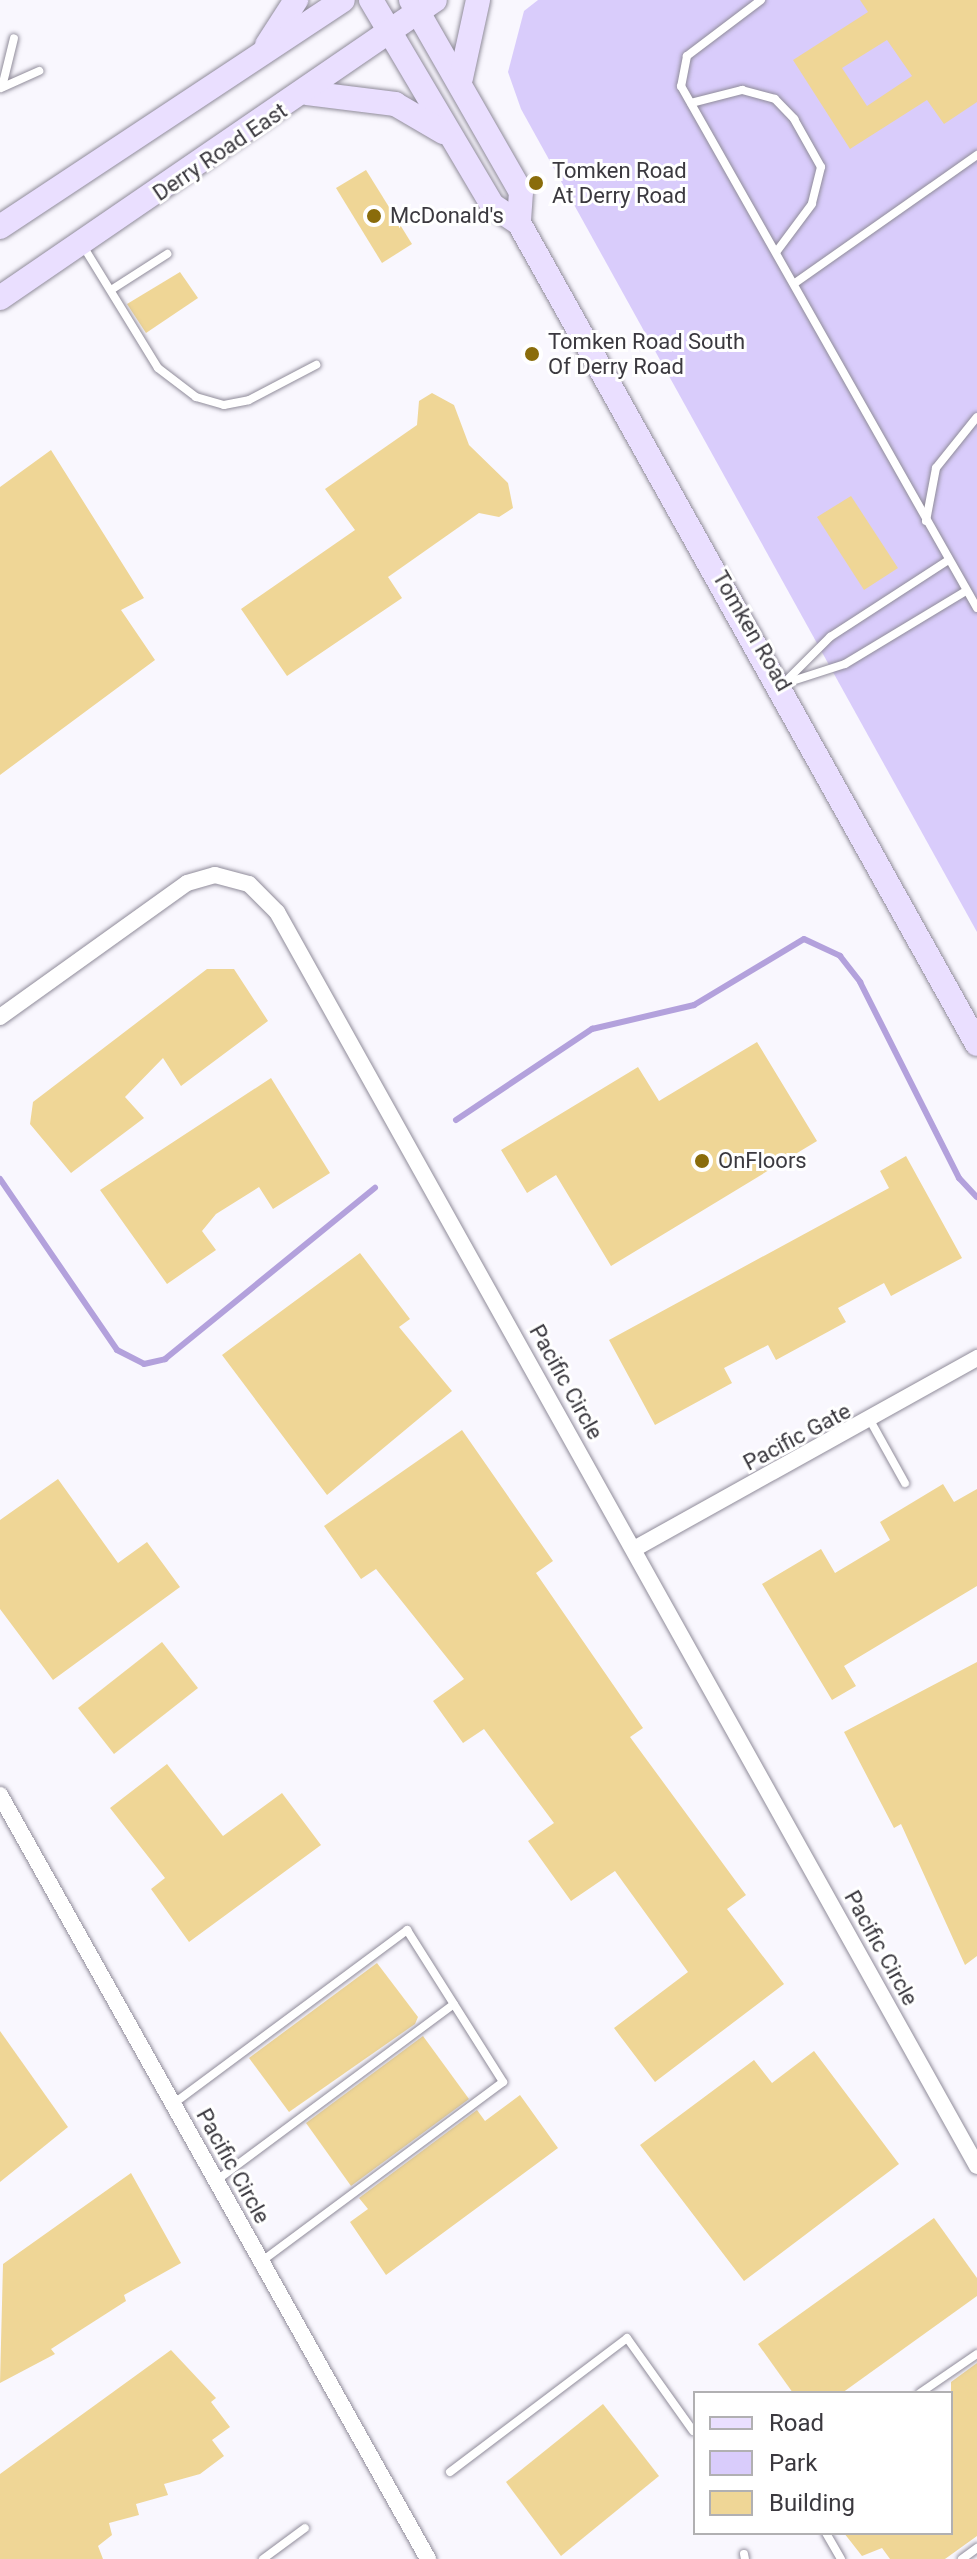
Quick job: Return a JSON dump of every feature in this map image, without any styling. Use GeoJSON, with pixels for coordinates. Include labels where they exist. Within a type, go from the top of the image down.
{"type":"FeatureCollection","features":[{"type":"Feature","properties":{"kind":"main road"},"geometry":{"type":"LineString","coordinates":[[250,67],[296,0]]}},
{"type":"Feature","properties":{"kind":"main road"},"geometry":{"type":"LineString","coordinates":[[0,227],[250,67],[343,0]]}},
{"type":"Feature","properties":{"kind":"main road","name":"Tomken Road"},"geometry":{"type":"LineString","coordinates":[[371,0],[448,136],[492,205],[519,223],[783,684],[977,1044]]}},
{"type":"Feature","properties":{"kind":"main road"},"geometry":{"type":"LineString","coordinates":[[461,78],[478,0]]}},
{"type":"Feature","properties":{"kind":"main road","name":"Tomken Road"},"geometry":{"type":"LineString","coordinates":[[421,4],[521,192],[519,223]]}},
{"type":"Feature","properties":{"kind":"main road","name":"Derry Road East"},"geometry":{"type":"LineString","coordinates":[[0,298],[307,93],[421,4]]}},
{"type":"Feature","properties":{"kind":"main road"},"geometry":{"type":"LineString","coordinates":[[307,93],[395,104],[448,136]]}},
{"type":"Feature","properties":{"kind":"street","name":"Pacific Circle"},"geometry":{"type":"LineString","coordinates":[[0,1017],[187,883],[215,875],[249,884],[277,912],[977,2166]]}},
{"type":"Feature","properties":{"kind":"street","name":"Pacific Gate"},"geometry":{"type":"LineString","coordinates":[[634,1549],[871,1422],[977,1358]]}},
{"type":"Feature","properties":{"kind":"street","name":"Pacific Circle"},"geometry":{"type":"LineString","coordinates":[[0,1795],[428,2559]]}},
{"type":"Feature","properties":{"kind":"lane"},"geometry":{"type":"LineString","coordinates":[[761,0],[687,56],[681,86],[795,283],[947,561],[977,608]]}},
{"type":"Feature","properties":{"kind":"lane"},"geometry":{"type":"LineString","coordinates":[[1,88],[14,38]]}},
{"type":"Feature","properties":{"kind":"lane"},"geometry":{"type":"LineString","coordinates":[[1,88],[39,71]]}},
{"type":"Feature","properties":{"kind":"lane"},"geometry":{"type":"LineString","coordinates":[[691,103],[742,90],[775,99],[794,119],[821,167],[812,204],[777,251]]}},
{"type":"Feature","properties":{"kind":"lane"},"geometry":{"type":"LineString","coordinates":[[795,283],[977,155]]}},
{"type":"Feature","properties":{"kind":"lane"},"geometry":{"type":"LineString","coordinates":[[83,245],[158,368],[196,397],[224,405],[249,400],[316,365]]}},
{"type":"Feature","properties":{"kind":"lane"},"geometry":{"type":"LineString","coordinates":[[111,290],[167,254]]}},
{"type":"Feature","properties":{"kind":"lane"},"geometry":{"type":"LineString","coordinates":[[926,522],[936,468],[977,417]]}},
{"type":"Feature","properties":{"kind":"lane"},"geometry":{"type":"LineString","coordinates":[[783,684],[830,637],[947,561]]}},
{"type":"Feature","properties":{"kind":"lane"},"geometry":{"type":"LineString","coordinates":[[783,684],[845,664],[966,591]]}},
{"type":"Feature","properties":{"kind":"lane"},"geometry":{"type":"LineString","coordinates":[[871,1422],[905,1483]]}},
{"type":"Feature","properties":{"kind":"lane"},"geometry":{"type":"LineString","coordinates":[[173,2104],[407,1930],[503,2082],[261,2262]]}},
{"type":"Feature","properties":{"kind":"lane"},"geometry":{"type":"LineString","coordinates":[[216,2180],[454,2004]]}},
{"type":"Feature","properties":{"kind":"lane"},"geometry":{"type":"LineString","coordinates":[[450,2472],[627,2338],[693,2431]]}},
{"type":"Feature","properties":{"kind":"lane"},"geometry":{"type":"LineString","coordinates":[[923,2391],[977,2354]]}},
{"type":"Feature","properties":{"kind":"lane"},"geometry":{"type":"LineString","coordinates":[[263,2559],[305,2528]]}},
{"type":"Feature","properties":{"kind":"lane"},"geometry":{"type":"LineString","coordinates":[[827,2535],[841,2559]]}},
{"type":"Feature","properties":{"kind":"lane"},"geometry":{"type":"LineString","coordinates":[[962,2559],[977,2548]]}},
{"type":"Feature","properties":{"kind":"green space"},"geometry":{"type":"Polygon","coordinates":[[[538,0],[977,0],[977,932],[521,109],[508,72],[524,11],[538,0]]]}},
{"type":"Feature","properties":{"kind":"building"},"geometry":{"type":"Polygon","coordinates":[[[860,0],[977,0],[977,102],[944,124],[927,100],[850,149],[793,60],[868,12],[860,0]],[[887,40],[842,68],[867,106],[912,76],[887,40]]]}},
{"type":"Feature","properties":{"kind":"building","name":"McDonald's"},"geometry":{"type":"Polygon","coordinates":[[[366,170],[412,244],[382,263],[336,188],[366,170]]]}},
{"type":"Feature","properties":{"kind":"building"},"geometry":{"type":"Polygon","coordinates":[[[180,272],[198,298],[146,333],[127,304],[180,272]]]}},
{"type":"Feature","properties":{"kind":"building"},"geometry":{"type":"Polygon","coordinates":[[[432,393],[454,405],[469,445],[508,483],[513,508],[499,517],[479,513],[388,577],[402,598],[287,676],[241,609],[355,530],[325,489],[417,425],[419,401],[432,393]]]}},
{"type":"Feature","properties":{"kind":"building"},"geometry":{"type":"Polygon","coordinates":[[[51,450],[144,598],[121,610],[155,660],[0,775],[0,487],[51,450]]]}},
{"type":"Feature","properties":{"kind":"building"},"geometry":{"type":"Polygon","coordinates":[[[851,496],[898,568],[864,590],[817,517],[851,496]]]}},
{"type":"Feature","properties":{"kind":"building"},"geometry":{"type":"Polygon","coordinates":[[[207,969],[234,969],[268,1021],[181,1086],[163,1058],[125,1097],[144,1118],[71,1173],[30,1124],[33,1102],[207,969]]]}},
{"type":"Feature","properties":{"kind":"building"},"geometry":{"type":"Polygon","coordinates":[[[757,1042],[817,1141],[611,1266],[556,1175],[527,1193],[501,1150],[638,1067],[659,1101],[757,1042]]]}},
{"type":"Feature","properties":{"kind":"building"},"geometry":{"type":"Polygon","coordinates":[[[271,1078],[330,1173],[273,1209],[259,1187],[216,1214],[202,1231],[216,1250],[167,1284],[100,1190],[271,1078]]]}},
{"type":"Feature","properties":{"kind":"building"},"geometry":{"type":"Polygon","coordinates":[[[906,1156],[962,1258],[891,1296],[884,1283],[838,1308],[846,1322],[776,1360],[768,1345],[724,1368],[732,1383],[655,1425],[609,1340],[889,1188],[880,1171],[906,1156]]]}},
{"type":"Feature","properties":{"kind":"building"},"geometry":{"type":"Polygon","coordinates":[[[360,1253],[410,1319],[399,1327],[452,1391],[327,1495],[222,1355],[360,1253]]]}},
{"type":"Feature","properties":{"kind":"building"},"geometry":{"type":"Polygon","coordinates":[[[462,1430],[553,1561],[536,1573],[643,1728],[630,1737],[746,1895],[727,1909],[784,1984],[655,2082],[614,2028],[688,1972],[615,1871],[571,1901],[528,1841],[554,1823],[484,1729],[463,1743],[433,1701],[464,1679],[376,1569],[361,1579],[324,1526],[462,1430]]]}},
{"type":"Feature","properties":{"kind":"building"},"geometry":{"type":"Polygon","coordinates":[[[58,1479],[118,1563],[147,1542],[180,1587],[53,1680],[0,1609],[0,1520],[58,1479]]]}},
{"type":"Feature","properties":{"kind":"building"},"geometry":{"type":"Polygon","coordinates":[[[943,1484],[954,1502],[977,1489],[977,1586],[844,1666],[856,1686],[832,1700],[762,1584],[821,1549],[835,1573],[890,1540],[880,1522],[943,1484]]]}},
{"type":"Feature","properties":{"kind":"building"},"geometry":{"type":"Polygon","coordinates":[[[162,1642],[198,1688],[114,1754],[78,1708],[162,1642]]]}},
{"type":"Feature","properties":{"kind":"building"},"geometry":{"type":"Polygon","coordinates":[[[977,1662],[977,1956],[965,1965],[901,1824],[894,1828],[844,1732],[977,1662]]]}},
{"type":"Feature","properties":{"kind":"building"},"geometry":{"type":"Polygon","coordinates":[[[167,1764],[223,1836],[282,1793],[321,1845],[189,1942],[151,1889],[165,1878],[110,1808],[167,1764]]]}},
{"type":"Feature","properties":{"kind":"building"},"geometry":{"type":"Polygon","coordinates":[[[377,1963],[418,2017],[415,2024],[289,2112],[249,2058],[377,1963]]]}},
{"type":"Feature","properties":{"kind":"building"},"geometry":{"type":"Polygon","coordinates":[[[0,2031],[68,2127],[0,2182],[0,2031]]]}},
{"type":"Feature","properties":{"kind":"building"},"geometry":{"type":"Polygon","coordinates":[[[423,2036],[469,2099],[351,2186],[306,2123],[423,2036]]]}},
{"type":"Feature","properties":{"kind":"building"},"geometry":{"type":"Polygon","coordinates":[[[814,2051],[899,2164],[744,2281],[640,2145],[754,2060],[772,2083],[814,2051]]]}},
{"type":"Feature","properties":{"kind":"building"},"geometry":{"type":"Polygon","coordinates":[[[520,2095],[558,2148],[386,2275],[350,2222],[368,2209],[359,2198],[477,2110],[485,2121],[520,2095]]]}},
{"type":"Feature","properties":{"kind":"building"},"geometry":{"type":"Polygon","coordinates":[[[131,2173],[181,2263],[124,2295],[126,2301],[51,2349],[55,2354],[0,2383],[3,2264],[131,2173]]]}},
{"type":"Feature","properties":{"kind":"building"},"geometry":{"type":"Polygon","coordinates":[[[934,2218],[977,2278],[977,2296],[845,2391],[792,2391],[758,2344],[934,2218]]]}},
{"type":"Feature","properties":{"kind":"building"},"geometry":{"type":"Polygon","coordinates":[[[171,2350],[216,2398],[211,2402],[230,2427],[212,2440],[224,2456],[200,2474],[164,2484],[168,2495],[136,2504],[139,2515],[109,2523],[112,2535],[98,2546],[103,2559],[0,2559],[0,2474],[171,2350]]]}},
{"type":"Feature","properties":{"kind":"building"},"geometry":{"type":"Polygon","coordinates":[[[977,2363],[977,2536],[945,2559],[890,2559],[882,2548],[862,2556],[846,2535],[953,2535],[951,2382],[977,2363]]]}},
{"type":"Feature","properties":{"kind":"building"},"geometry":{"type":"Polygon","coordinates":[[[603,2404],[659,2476],[561,2556],[506,2482],[603,2404]]]}},
{"type":"Feature","properties":{"kind":"waterway"},"geometry":{"type":"LineString","coordinates":[[456,1120],[592,1029],[694,1005],[804,939],[840,956],[860,982],[959,1178],[977,1197]]}},
{"type":"Feature","properties":{"kind":"waterway"},"geometry":{"type":"LineString","coordinates":[[0,1179],[117,1350],[144,1364],[165,1359],[375,1188]]}},
{"type":"Feature","properties":{"kind":"place","name":"Tomken Road At Derry Road"},"geometry":{"type":"Point","coordinates":[536,183]}},
{"type":"Feature","properties":{"kind":"place","name":"McDonald's"},"geometry":{"type":"Point","coordinates":[374,216]}},
{"type":"Feature","properties":{"kind":"place","name":"Tomken Road South Of Derry Road"},"geometry":{"type":"Point","coordinates":[532,354]}},
{"type":"Feature","properties":{"kind":"place","name":"OnFloors"},"geometry":{"type":"Point","coordinates":[702,1161]}}]}
